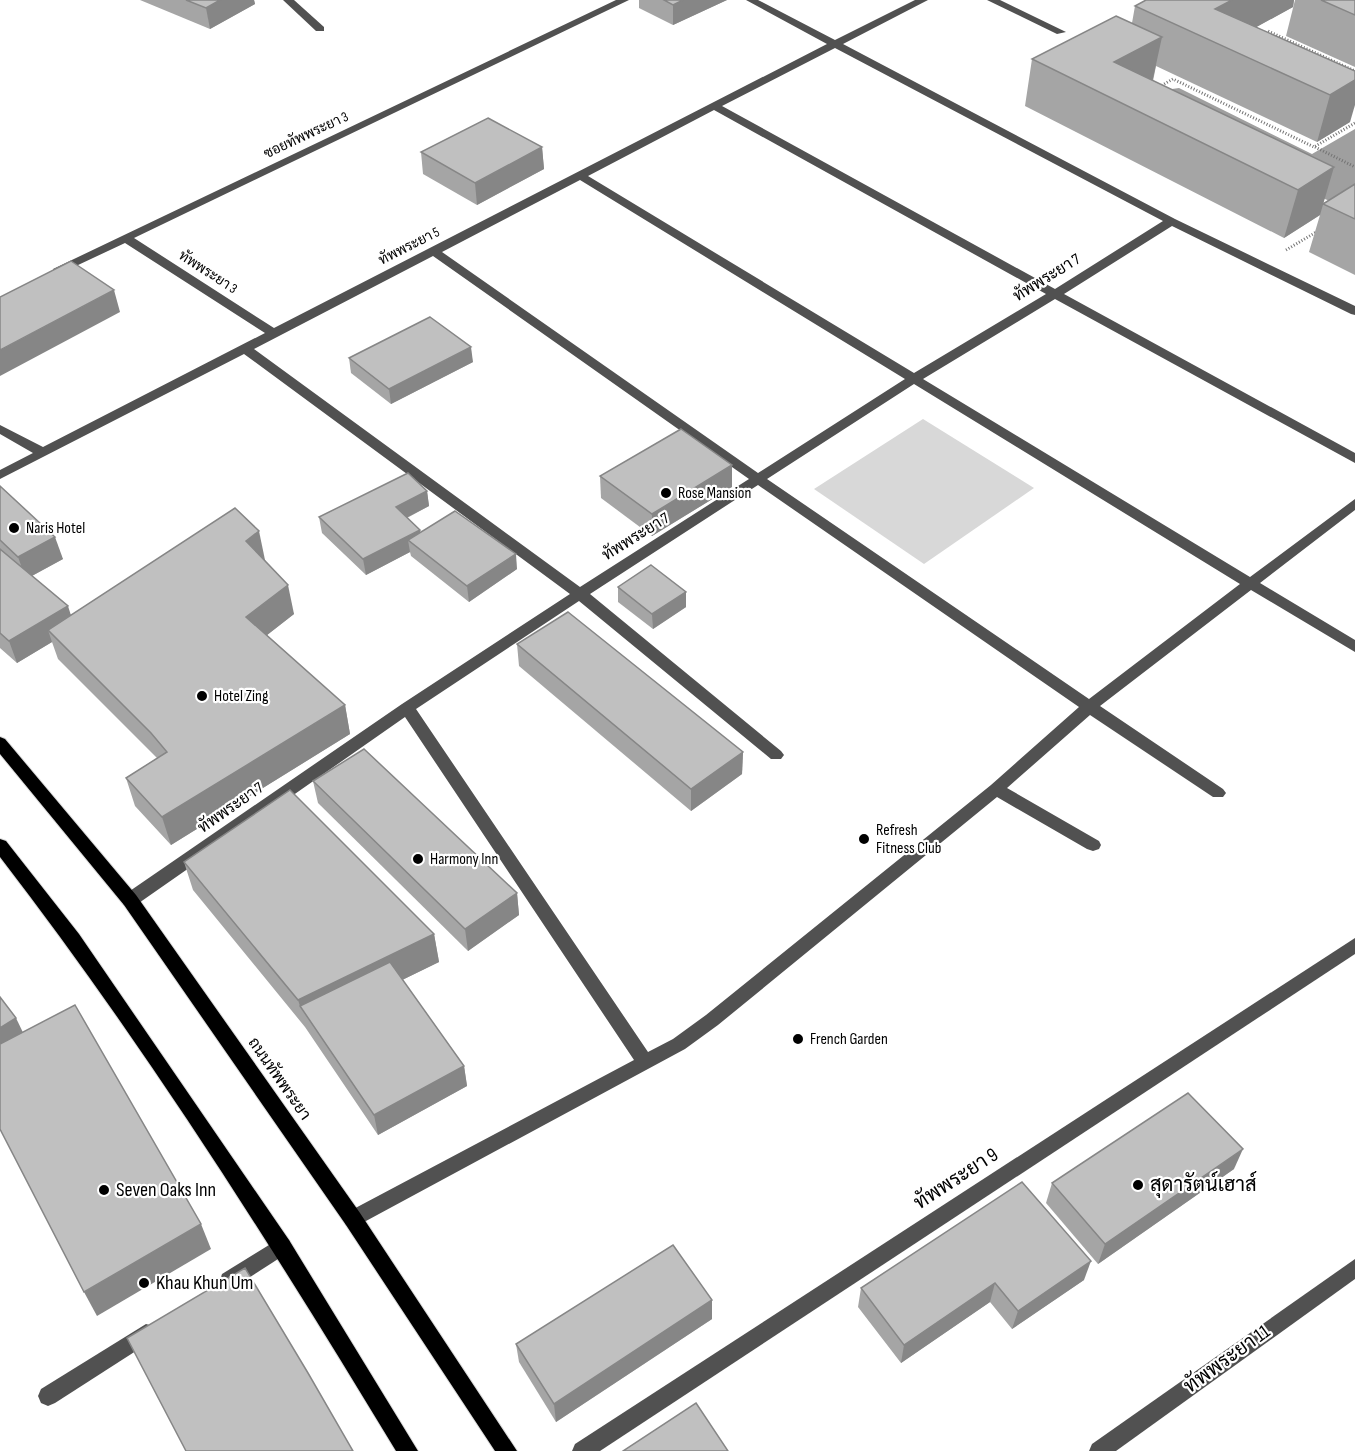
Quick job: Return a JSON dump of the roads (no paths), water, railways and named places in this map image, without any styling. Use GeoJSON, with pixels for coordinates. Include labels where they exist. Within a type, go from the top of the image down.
{"type":"FeatureCollection","features":[{"type":"Feature","properties":{"kind":"main road","name":"ถนนทัพพระยา"},"geometry":{"type":"LineString","coordinates":[[0,743],[130,900],[353,1219],[507,1451]]}},
{"type":"Feature","properties":{"kind":"main road"},"geometry":{"type":"LineString","coordinates":[[0,845],[73,939],[282,1245],[408,1451]]}},
{"type":"Feature","properties":{"kind":"street"},"geometry":{"type":"LineString","coordinates":[[288,0],[320,29]]}},
{"type":"Feature","properties":{"kind":"street","name":"ซอยทัพพระยา 3"},"geometry":{"type":"LineString","coordinates":[[42,278],[624,0]]}},
{"type":"Feature","properties":{"kind":"street"},"geometry":{"type":"LineString","coordinates":[[751,0],[832,45],[1171,221],[1355,311]]}},
{"type":"Feature","properties":{"kind":"street","name":"ทัพพระยา 5"},"geometry":{"type":"LineString","coordinates":[[0,475],[433,250],[923,0]]}},
{"type":"Feature","properties":{"kind":"street"},"geometry":{"type":"LineString","coordinates":[[992,0],[1061,32]]}},
{"type":"Feature","properties":{"kind":"street"},"geometry":{"type":"LineString","coordinates":[[714,106],[1355,459]]}},
{"type":"Feature","properties":{"kind":"street"},"geometry":{"type":"LineString","coordinates":[[579,175],[1355,647]]}},
{"type":"Feature","properties":{"kind":"street","name":"ทัพพระยา 7"},"geometry":{"type":"LineString","coordinates":[[130,900],[407,708],[580,594],[915,378],[1171,221]]}},
{"type":"Feature","properties":{"kind":"street","name":"ทัพพระยา 3"},"geometry":{"type":"LineString","coordinates":[[126,238],[273,333]]}},
{"type":"Feature","properties":{"kind":"street"},"geometry":{"type":"LineString","coordinates":[[433,250],[758,480],[1218,793]]}},
{"type":"Feature","properties":{"kind":"street"},"geometry":{"type":"LineString","coordinates":[[244,348],[580,594],[776,755]]}},
{"type":"Feature","properties":{"kind":"street"},"geometry":{"type":"LineString","coordinates":[[0,429],[44,453]]}},
{"type":"Feature","properties":{"kind":"street"},"geometry":{"type":"LineString","coordinates":[[353,1219],[679,1044],[712,1020],[996,789],[1089,707],[1355,503]]}},
{"type":"Feature","properties":{"kind":"street"},"geometry":{"type":"LineString","coordinates":[[407,708],[646,1063]]}},
{"type":"Feature","properties":{"kind":"street"},"geometry":{"type":"LineString","coordinates":[[996,789],[1093,845]]}},
{"type":"Feature","properties":{"kind":"street","name":"ทัพพระยา 9"},"geometry":{"type":"LineString","coordinates":[[582,1451],[1355,945]]}},
{"type":"Feature","properties":{"kind":"street"},"geometry":{"type":"LineString","coordinates":[[214,1290],[282,1245]]}},
{"type":"Feature","properties":{"kind":"street","name":"ทัพพระยา 11"},"geometry":{"type":"LineString","coordinates":[[1099,1451],[1355,1268]]}},
{"type":"Feature","properties":{"kind":"street"},"geometry":{"type":"LineString","coordinates":[[48,1396],[165,1321]]}},
{"type":"Feature","properties":{"kind":"place","name":"Rose Mansion"},"geometry":{"type":"Point","coordinates":[666,493]}},
{"type":"Feature","properties":{"kind":"place","name":"Naris Hotel"},"geometry":{"type":"Point","coordinates":[14,528]}},
{"type":"Feature","properties":{"kind":"place","name":"Hotel Zing"},"geometry":{"type":"Point","coordinates":[202,696]}},
{"type":"Feature","properties":{"kind":"place","name":"Refresh Fitness Club"},"geometry":{"type":"Point","coordinates":[864,839]}},
{"type":"Feature","properties":{"kind":"place","name":"Harmony Inn"},"geometry":{"type":"Point","coordinates":[418,859]}},
{"type":"Feature","properties":{"kind":"place","name":"French Garden"},"geometry":{"type":"Point","coordinates":[798,1039]}},
{"type":"Feature","properties":{"kind":"place","name":"สุดารัตน์เฮาส์"},"geometry":{"type":"Point","coordinates":[1138,1185]}},
{"type":"Feature","properties":{"kind":"place","name":"Seven Oaks Inn"},"geometry":{"type":"Point","coordinates":[104,1190]}},
{"type":"Feature","properties":{"kind":"place","name":"Khau Khun Um"},"geometry":{"type":"Point","coordinates":[144,1283]}}]}
